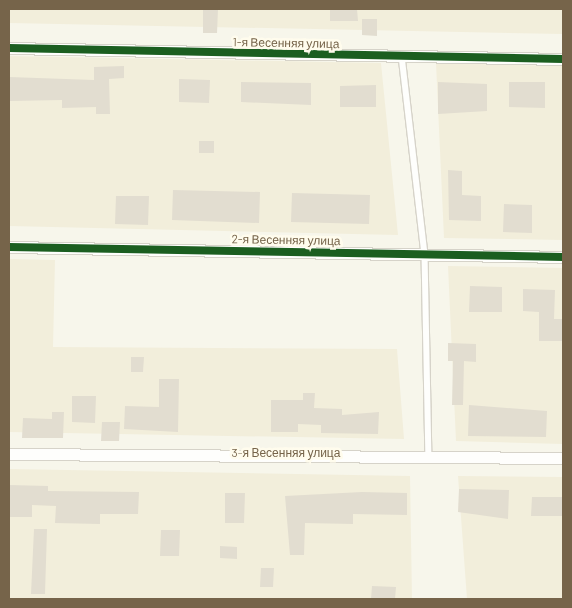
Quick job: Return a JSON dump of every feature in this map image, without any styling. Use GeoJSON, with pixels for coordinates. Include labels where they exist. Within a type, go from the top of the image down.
{"type":"FeatureCollection","features":[{"type":"Feature","properties":{"kind":"street","name":"1-я Весенняя улица"},"geometry":{"type":"LineString","coordinates":[[9,48],[563,60]]}},
{"type":"Feature","properties":{"kind":"street","name":"2-я Весенняя улица"},"geometry":{"type":"LineString","coordinates":[[9,247],[563,257]]}},
{"type":"Feature","properties":{"kind":"street","name":"3-я Весенняя улица"},"geometry":{"type":"LineString","coordinates":[[9,454],[429,455],[563,458]]}},
{"type":"Feature","properties":{"kind":"lane"},"geometry":{"type":"LineString","coordinates":[[402,56],[424,254],[429,455]]}},
{"type":"Feature","properties":{"kind":"shaded area"},"geometry":{"type":"Polygon","coordinates":[[[9,9],[563,9],[563,34],[9,23],[9,9]]]}},
{"type":"Feature","properties":{"kind":"shaded area"},"geometry":{"type":"Polygon","coordinates":[[[9,56],[381,63],[398,235],[9,226],[9,56]]]}},
{"type":"Feature","properties":{"kind":"shaded area"},"geometry":{"type":"Polygon","coordinates":[[[436,63],[563,66],[563,240],[444,238],[436,63]]]}},
{"type":"Feature","properties":{"kind":"shaded area"},"geometry":{"type":"Polygon","coordinates":[[[9,259],[55,260],[53,347],[397,349],[404,439],[9,432],[9,259]]]}},
{"type":"Feature","properties":{"kind":"shaded area"},"geometry":{"type":"Polygon","coordinates":[[[448,266],[563,268],[563,444],[456,441],[448,266]]]}},
{"type":"Feature","properties":{"kind":"shaded area"},"geometry":{"type":"Polygon","coordinates":[[[9,469],[410,476],[412,599],[9,599],[9,469]]]}},
{"type":"Feature","properties":{"kind":"shaded area"},"geometry":{"type":"Polygon","coordinates":[[[458,476],[563,477],[563,599],[467,599],[458,476]]]}},
{"type":"Feature","properties":{"kind":"building"},"geometry":{"type":"Polygon","coordinates":[[[203,9],[218,9],[217,33],[203,33],[203,9]]]}},
{"type":"Feature","properties":{"kind":"building"},"geometry":{"type":"Polygon","coordinates":[[[330,9],[357,9],[358,21],[330,21],[330,9]]]}},
{"type":"Feature","properties":{"kind":"building"},"geometry":{"type":"Polygon","coordinates":[[[362,19],[377,19],[377,36],[362,35],[362,19]]]}},
{"type":"Feature","properties":{"kind":"building"},"geometry":{"type":"Polygon","coordinates":[[[124,66],[124,78],[109,79],[110,114],[96,114],[96,107],[62,108],[62,100],[10,101],[9,77],[94,80],[94,67],[124,66]]]}},
{"type":"Feature","properties":{"kind":"building"},"geometry":{"type":"Polygon","coordinates":[[[179,79],[210,80],[209,103],[179,102],[179,79]]]}},
{"type":"Feature","properties":{"kind":"building"},"geometry":{"type":"Polygon","coordinates":[[[241,82],[311,83],[311,105],[241,102],[241,82]]]}},
{"type":"Feature","properties":{"kind":"building"},"geometry":{"type":"Polygon","coordinates":[[[438,82],[487,84],[487,111],[438,114],[438,82]]]}},
{"type":"Feature","properties":{"kind":"building"},"geometry":{"type":"Polygon","coordinates":[[[509,82],[545,82],[545,108],[509,107],[509,82]]]}},
{"type":"Feature","properties":{"kind":"building"},"geometry":{"type":"Polygon","coordinates":[[[376,85],[376,107],[340,107],[340,86],[376,85]]]}},
{"type":"Feature","properties":{"kind":"building"},"geometry":{"type":"Polygon","coordinates":[[[199,141],[214,141],[214,153],[199,153],[199,141]]]}},
{"type":"Feature","properties":{"kind":"building"},"geometry":{"type":"Polygon","coordinates":[[[448,170],[462,171],[462,195],[481,196],[481,221],[449,220],[448,170]]]}},
{"type":"Feature","properties":{"kind":"building"},"geometry":{"type":"Polygon","coordinates":[[[173,190],[260,192],[259,223],[172,220],[173,190]]]}},
{"type":"Feature","properties":{"kind":"building"},"geometry":{"type":"Polygon","coordinates":[[[292,193],[370,195],[369,224],[291,222],[292,193]]]}},
{"type":"Feature","properties":{"kind":"building"},"geometry":{"type":"Polygon","coordinates":[[[116,196],[149,196],[148,225],[115,224],[116,196]]]}},
{"type":"Feature","properties":{"kind":"building"},"geometry":{"type":"Polygon","coordinates":[[[504,204],[532,205],[532,233],[503,232],[504,204]]]}},
{"type":"Feature","properties":{"kind":"building"},"geometry":{"type":"Polygon","coordinates":[[[470,286],[502,287],[502,312],[469,312],[470,286]]]}},
{"type":"Feature","properties":{"kind":"building"},"geometry":{"type":"Polygon","coordinates":[[[523,289],[555,290],[554,319],[563,319],[562,341],[539,341],[539,312],[523,311],[523,289]]]}},
{"type":"Feature","properties":{"kind":"building"},"geometry":{"type":"Polygon","coordinates":[[[448,343],[476,344],[476,362],[464,361],[463,405],[452,405],[453,361],[448,361],[448,343]]]}},
{"type":"Feature","properties":{"kind":"building"},"geometry":{"type":"Polygon","coordinates":[[[131,357],[144,357],[143,372],[131,372],[131,357]]]}},
{"type":"Feature","properties":{"kind":"building"},"geometry":{"type":"Polygon","coordinates":[[[159,379],[179,379],[178,432],[124,429],[125,406],[159,407],[159,379]]]}},
{"type":"Feature","properties":{"kind":"building"},"geometry":{"type":"Polygon","coordinates":[[[303,393],[315,393],[314,408],[342,409],[342,415],[379,412],[378,434],[321,433],[321,425],[298,424],[298,432],[271,432],[271,400],[303,400],[303,393]]]}},
{"type":"Feature","properties":{"kind":"building"},"geometry":{"type":"Polygon","coordinates":[[[72,396],[96,396],[95,423],[72,422],[72,396]]]}},
{"type":"Feature","properties":{"kind":"building"},"geometry":{"type":"Polygon","coordinates":[[[469,405],[547,411],[546,437],[468,436],[469,405]]]}},
{"type":"Feature","properties":{"kind":"building"},"geometry":{"type":"Polygon","coordinates":[[[52,412],[64,412],[63,438],[22,438],[23,418],[52,419],[52,412]]]}},
{"type":"Feature","properties":{"kind":"building"},"geometry":{"type":"Polygon","coordinates":[[[102,422],[120,422],[119,441],[101,441],[102,422]]]}},
{"type":"Feature","properties":{"kind":"building"},"geometry":{"type":"Polygon","coordinates":[[[9,485],[48,486],[48,491],[139,492],[138,514],[100,514],[100,524],[55,523],[56,506],[32,505],[32,517],[9,517],[9,485]]]}},
{"type":"Feature","properties":{"kind":"building"},"geometry":{"type":"Polygon","coordinates":[[[459,489],[509,490],[508,519],[458,512],[459,489]]]}},
{"type":"Feature","properties":{"kind":"building"},"geometry":{"type":"Polygon","coordinates":[[[362,492],[407,493],[407,515],[353,514],[353,524],[305,523],[304,555],[290,555],[285,496],[362,492]]]}},
{"type":"Feature","properties":{"kind":"building"},"geometry":{"type":"Polygon","coordinates":[[[225,493],[245,493],[244,523],[225,523],[225,493]]]}},
{"type":"Feature","properties":{"kind":"building"},"geometry":{"type":"Polygon","coordinates":[[[532,497],[563,497],[563,516],[531,516],[532,497]]]}},
{"type":"Feature","properties":{"kind":"building"},"geometry":{"type":"Polygon","coordinates":[[[34,529],[47,529],[45,594],[31,594],[34,529]]]}},
{"type":"Feature","properties":{"kind":"building"},"geometry":{"type":"Polygon","coordinates":[[[161,530],[180,530],[179,556],[160,556],[161,530]]]}},
{"type":"Feature","properties":{"kind":"building"},"geometry":{"type":"Polygon","coordinates":[[[220,546],[237,547],[237,559],[220,558],[220,546]]]}},
{"type":"Feature","properties":{"kind":"building"},"geometry":{"type":"Polygon","coordinates":[[[261,568],[274,568],[273,587],[260,587],[261,568]]]}},
{"type":"Feature","properties":{"kind":"building"},"geometry":{"type":"Polygon","coordinates":[[[372,586],[396,587],[395,599],[371,599],[372,586]]]}},
{"type":"Feature","properties":{"kind":"cycle path"},"geometry":{"type":"LineString","coordinates":[[9,48],[563,59]]}},
{"type":"Feature","properties":{"kind":"cycle path"},"geometry":{"type":"LineString","coordinates":[[9,247],[563,257]]}}]}
